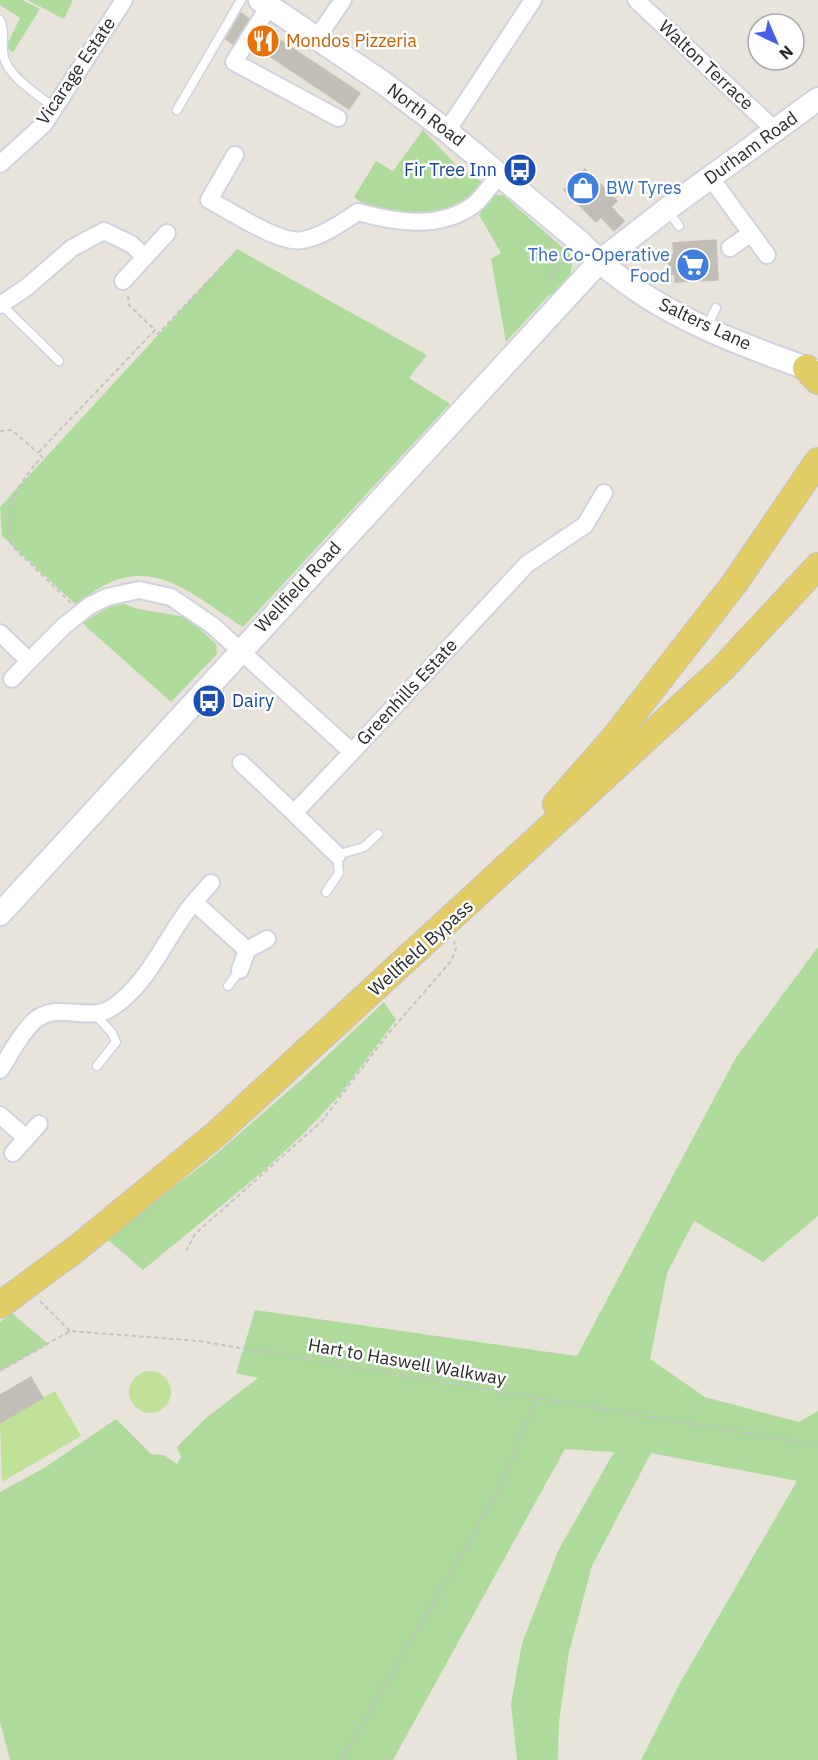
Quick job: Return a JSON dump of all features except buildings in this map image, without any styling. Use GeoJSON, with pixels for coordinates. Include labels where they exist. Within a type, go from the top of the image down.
{"type":"FeatureCollection","features":[{"type":"Feature","properties":{"kind":"main road"},"geometry":{"type":"LineString","coordinates":[[454,918],[614,738],[734,584],[818,461]]}},
{"type":"Feature","properties":{"kind":"main road","name":"Wellfield Bypass"},"geometry":{"type":"LineString","coordinates":[[0,1305],[76,1249],[215,1135],[454,918],[722,669],[818,566]]}},
{"type":"Feature","properties":{"kind":"street","name":"Vicarage Estate"},"geometry":{"type":"LineString","coordinates":[[0,164],[44,124],[124,0]]}},
{"type":"Feature","properties":{"kind":"street"},"geometry":{"type":"LineString","coordinates":[[317,38],[343,0]]}},
{"type":"Feature","properties":{"kind":"street"},"geometry":{"type":"LineString","coordinates":[[447,131],[533,0]]}},
{"type":"Feature","properties":{"kind":"street","name":"Walton Terrace"},"geometry":{"type":"LineString","coordinates":[[636,0],[775,130]]}},
{"type":"Feature","properties":{"kind":"street","name":"North Road"},"geometry":{"type":"LineString","coordinates":[[338,118],[234,62],[265,3],[447,131],[580,242],[599,262]]}},
{"type":"Feature","properties":{"kind":"street","name":"Durham Road"},"geometry":{"type":"LineString","coordinates":[[599,262],[673,217],[710,177],[818,99]]}},
{"type":"Feature","properties":{"kind":"street"},"geometry":{"type":"LineString","coordinates":[[235,155],[209,200],[286,240],[301,241],[316,237],[358,212],[401,223],[416,223],[454,215],[473,206],[500,174]]}},
{"type":"Feature","properties":{"kind":"street"},"geometry":{"type":"LineString","coordinates":[[710,177],[767,255]]}},
{"type":"Feature","properties":{"kind":"street"},"geometry":{"type":"LineString","coordinates":[[1,305],[27,287],[72,248],[104,231],[131,244],[145,256]]}},
{"type":"Feature","properties":{"kind":"street"},"geometry":{"type":"LineString","coordinates":[[123,280],[167,233]]}},
{"type":"Feature","properties":{"kind":"street"},"geometry":{"type":"LineString","coordinates":[[730,248],[751,233]]}},
{"type":"Feature","properties":{"kind":"street","name":"Wellfield Road"},"geometry":{"type":"LineString","coordinates":[[0,914],[599,262]]}},
{"type":"Feature","properties":{"kind":"street","name":"Salters Lane"},"geometry":{"type":"LineString","coordinates":[[599,262],[636,290],[712,318],[814,374]]}},
{"type":"Feature","properties":{"kind":"street","name":"Greenhills Estate"},"geometry":{"type":"LineString","coordinates":[[12,679],[81,612],[107,597],[139,590],[171,597],[193,610],[351,752],[527,564],[585,525],[604,493]]}},
{"type":"Feature","properties":{"kind":"street"},"geometry":{"type":"LineString","coordinates":[[0,633],[29,661]]}},
{"type":"Feature","properties":{"kind":"street"},"geometry":{"type":"LineString","coordinates":[[294,813],[351,752]]}},
{"type":"Feature","properties":{"kind":"street"},"geometry":{"type":"LineString","coordinates":[[241,763],[337,855]]}},
{"type":"Feature","properties":{"kind":"street"},"geometry":{"type":"LineString","coordinates":[[0,1070],[27,1030],[44,1015],[68,1011],[96,1015],[111,1009],[138,984],[194,902],[211,883]]}},
{"type":"Feature","properties":{"kind":"street"},"geometry":{"type":"LineString","coordinates":[[194,902],[247,950]]}},
{"type":"Feature","properties":{"kind":"street"},"geometry":{"type":"LineString","coordinates":[[240,970],[247,950],[267,939]]}},
{"type":"Feature","properties":{"kind":"street"},"geometry":{"type":"LineString","coordinates":[[0,1115],[26,1138]]}},
{"type":"Feature","properties":{"kind":"street"},"geometry":{"type":"LineString","coordinates":[[13,1153],[39,1124]]}},
{"type":"Feature","properties":{"kind":"lane"},"geometry":{"type":"LineString","coordinates":[[177,110],[241,0]]}},
{"type":"Feature","properties":{"kind":"lane"},"geometry":{"type":"LineString","coordinates":[[0,20],[3,28],[3,53],[10,70],[54,108]]}},
{"type":"Feature","properties":{"kind":"lane"},"geometry":{"type":"LineString","coordinates":[[1,305],[59,361]]}},
{"type":"Feature","properties":{"kind":"lane"},"geometry":{"type":"LineString","coordinates":[[326,892],[339,873],[337,855],[363,846],[378,834]]}},
{"type":"Feature","properties":{"kind":"lane"},"geometry":{"type":"LineString","coordinates":[[228,986],[240,970]]}},
{"type":"Feature","properties":{"kind":"lane"},"geometry":{"type":"LineString","coordinates":[[96,1015],[112,1033],[116,1042],[97,1066]]}},
{"type":"Feature","properties":{"kind":"path"},"geometry":{"type":"LineString","coordinates":[[560,225],[548,239],[554,295],[562,302]]}},
{"type":"Feature","properties":{"kind":"path"},"geometry":{"type":"LineString","coordinates":[[552,275],[580,242]]}},
{"type":"Feature","properties":{"kind":"path"},"geometry":{"type":"LineString","coordinates":[[123,280],[128,286],[129,305],[158,334],[225,263]]}},
{"type":"Feature","properties":{"kind":"path"},"geometry":{"type":"LineString","coordinates":[[38,453],[155,330]]}},
{"type":"Feature","properties":{"kind":"path"},"geometry":{"type":"LineString","coordinates":[[0,431],[12,430],[42,457],[15,489],[5,519],[6,534],[12,546],[81,612]]}},
{"type":"Feature","properties":{"kind":"path"},"geometry":{"type":"LineString","coordinates":[[186,1251],[195,1234],[293,1150],[342,1098],[387,1035],[451,961],[456,949],[454,918]]}},
{"type":"Feature","properties":{"kind":"path"},"geometry":{"type":"LineString","coordinates":[[0,1371],[70,1331],[26,1286]]}},
{"type":"Feature","properties":{"kind":"path","name":"Hart to Haswell Walkway"},"geometry":{"type":"LineString","coordinates":[[70,1331],[177,1339],[818,1445]]}},
{"type":"Feature","properties":{"kind":"path"},"geometry":{"type":"LineString","coordinates":[[341,1760],[499,1490],[536,1398]]}},
{"type":"Feature","properties":{"kind":"green space"},"geometry":{"type":"Polygon","coordinates":[[[0,0],[22,0],[40,9],[13,52],[6,47],[20,18],[0,5],[0,0]]]}},
{"type":"Feature","properties":{"kind":"green space"},"geometry":{"type":"Polygon","coordinates":[[[27,0],[73,0],[64,19],[27,0]]]}},
{"type":"Feature","properties":{"kind":"green space"},"geometry":{"type":"Polygon","coordinates":[[[423,130],[458,167],[484,183],[471,200],[457,210],[442,215],[411,218],[380,211],[354,197],[376,161],[393,171],[423,130]]]}},
{"type":"Feature","properties":{"kind":"green space"},"geometry":{"type":"Polygon","coordinates":[[[494,195],[503,195],[570,254],[572,260],[571,273],[560,290],[548,296],[506,342],[491,259],[501,253],[479,215],[494,195]]]}},
{"type":"Feature","properties":{"kind":"green space"},"geometry":{"type":"Polygon","coordinates":[[[237,249],[427,355],[409,378],[450,404],[243,627],[179,586],[145,576],[126,577],[107,584],[75,604],[2,536],[0,507],[237,249]]]}},
{"type":"Feature","properties":{"kind":"green space"},"geometry":{"type":"Polygon","coordinates":[[[125,604],[138,609],[187,617],[216,644],[217,654],[171,702],[82,623],[112,605],[125,604]]]}},
{"type":"Feature","properties":{"kind":"green space"},"geometry":{"type":"Polygon","coordinates":[[[818,947],[818,1216],[763,1262],[694,1221],[667,1273],[650,1359],[705,1397],[799,1422],[818,1411],[818,1760],[641,1760],[680,1683],[797,1481],[651,1453],[592,1566],[569,1652],[559,1722],[558,1760],[517,1760],[511,1704],[522,1643],[558,1551],[614,1452],[565,1449],[393,1760],[10,1760],[0,1722],[0,1492],[44,1468],[116,1419],[151,1454],[164,1455],[177,1464],[181,1457],[177,1447],[206,1418],[258,1378],[236,1373],[255,1310],[577,1356],[735,1059],[818,947]]]}},
{"type":"Feature","properties":{"kind":"green space"},"geometry":{"type":"Polygon","coordinates":[[[384,1002],[396,1020],[339,1096],[266,1169],[143,1270],[107,1239],[214,1156],[300,1081],[384,1002]]]}},
{"type":"Feature","properties":{"kind":"green space"},"geometry":{"type":"Polygon","coordinates":[[[12,1313],[48,1344],[0,1371],[0,1322],[12,1313]]]}},
{"type":"Feature","properties":{"kind":"green space"},"geometry":{"type":"Polygon","coordinates":[[[150,1371],[158,1372],[165,1377],[170,1384],[170,1400],[165,1407],[158,1412],[150,1413],[142,1412],[135,1407],[130,1400],[129,1392],[130,1384],[135,1377],[142,1372],[150,1371]]]}},
{"type":"Feature","properties":{"kind":"green space"},"geometry":{"type":"Polygon","coordinates":[[[55,1391],[81,1436],[2,1482],[0,1423],[55,1391]]]}},
{"type":"Feature","properties":{"kind":"place","name":"Mondos Pizzeria"},"geometry":{"type":"Point","coordinates":[263,41]}},
{"type":"Feature","properties":{"kind":"place","name":"Fir Tree Inn"},"geometry":{"type":"Point","coordinates":[520,170]}},
{"type":"Feature","properties":{"kind":"place","name":"BW Tyres"},"geometry":{"type":"Point","coordinates":[583,188]}},
{"type":"Feature","properties":{"kind":"place","name":"The Co-Operative Food"},"geometry":{"type":"Point","coordinates":[693,265]}},
{"type":"Feature","properties":{"kind":"place","name":"Dairy"},"geometry":{"type":"Point","coordinates":[209,701]}}]}
